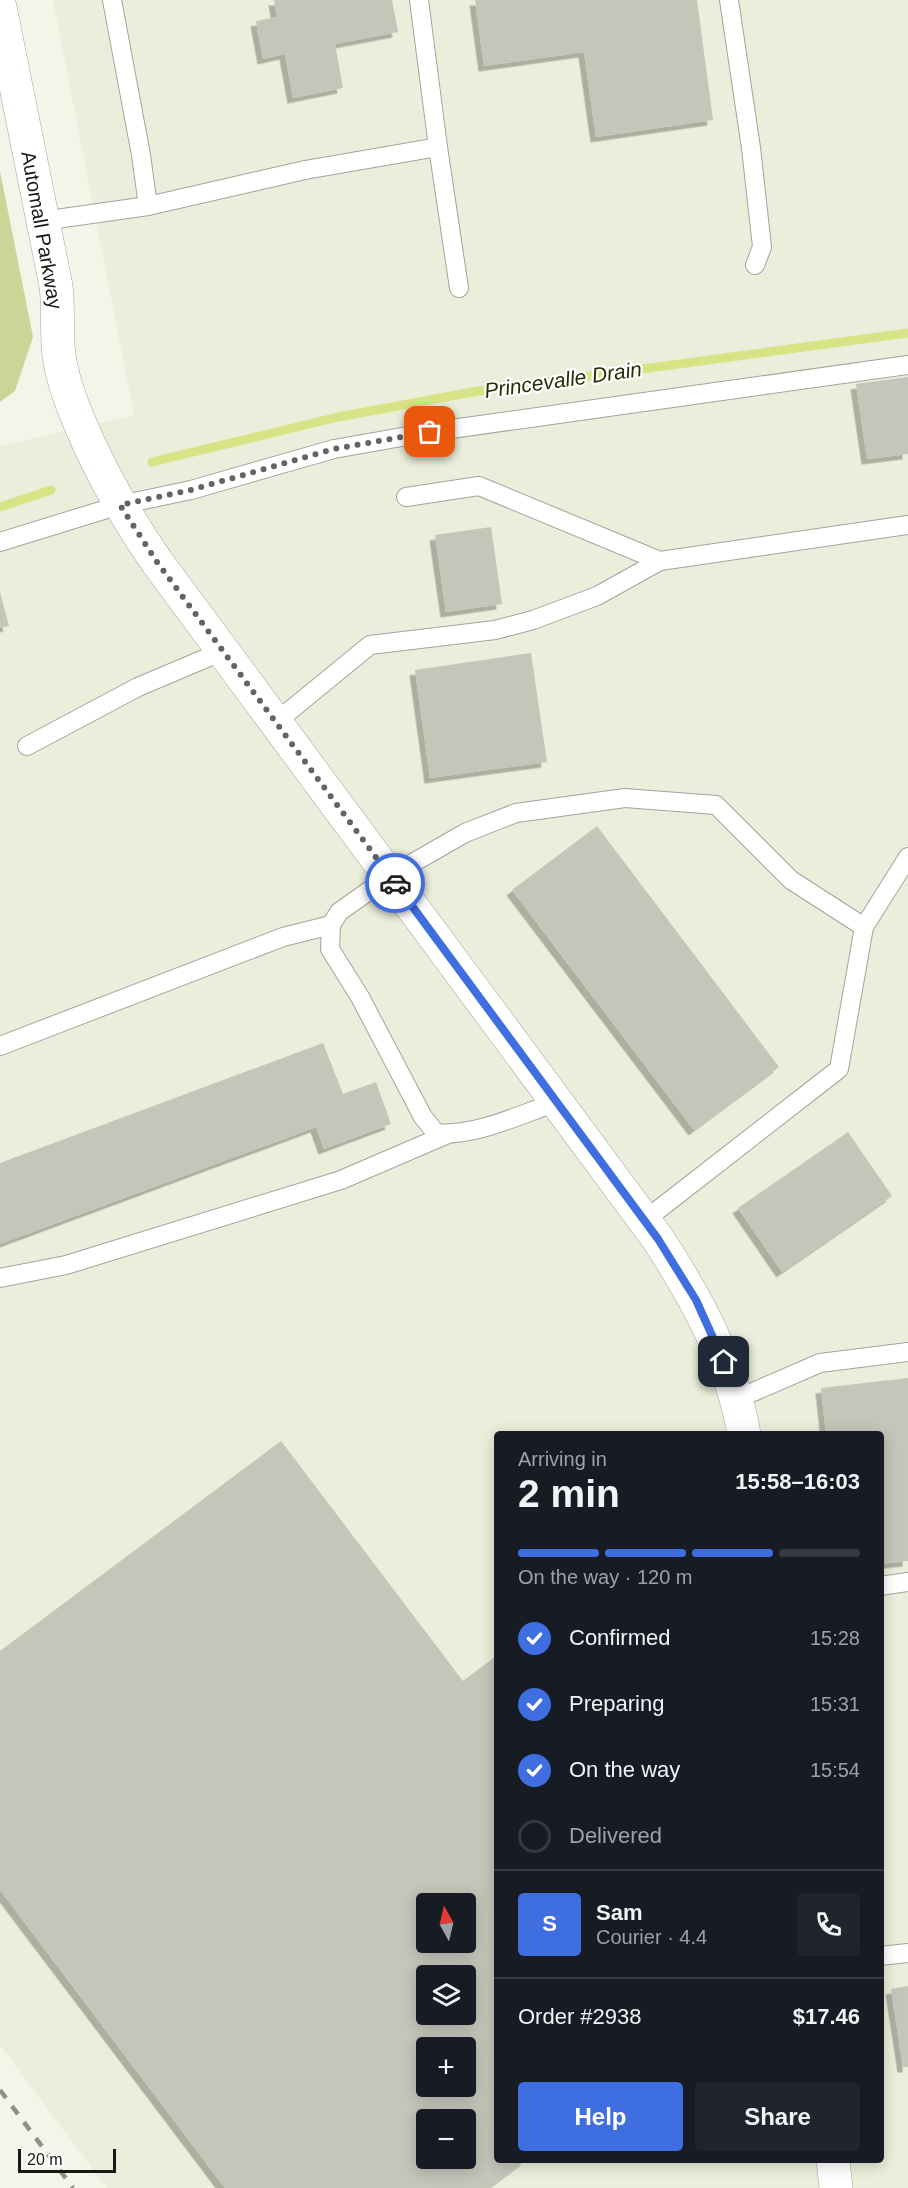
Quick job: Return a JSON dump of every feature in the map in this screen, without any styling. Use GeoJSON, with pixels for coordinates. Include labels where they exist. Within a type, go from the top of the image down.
{"type":"FeatureCollection","features":[{"type":"Feature","properties":{"kind":"street","name":"Automall Parkway"},"geometry":{"type":"LineString","coordinates":[[0,7],[56,286],[59,310],[58,353],[63,378],[90,447],[120,505],[157,562],[645,1220],[696,1300],[719,1349],[737,1399],[743,1431]]}},
{"type":"Feature","properties":{"kind":"street"},"geometry":{"type":"LineString","coordinates":[[833,2163],[836,2188]]}},
{"type":"Feature","properties":{"kind":"lane"},"geometry":{"type":"LineString","coordinates":[[112,0],[148,206]]}},
{"type":"Feature","properties":{"kind":"lane"},"geometry":{"type":"LineString","coordinates":[[419,0],[459,288]]}},
{"type":"Feature","properties":{"kind":"lane"},"geometry":{"type":"LineString","coordinates":[[729,0],[751,148],[762,247],[755,265]]}},
{"type":"Feature","properties":{"kind":"lane"},"geometry":{"type":"LineString","coordinates":[[42,221],[148,206],[305,170],[438,147]]}},
{"type":"Feature","properties":{"kind":"lane"},"geometry":{"type":"LineString","coordinates":[[0,542],[120,505],[191,490],[334,449],[430,432],[908,364]]}},
{"type":"Feature","properties":{"kind":"lane"},"geometry":{"type":"LineString","coordinates":[[406,497],[479,486],[660,561]]}},
{"type":"Feature","properties":{"kind":"lane"},"geometry":{"type":"LineString","coordinates":[[276,722],[370,645],[495,630],[533,620],[597,596],[660,561],[908,525]]}},
{"type":"Feature","properties":{"kind":"lane"},"geometry":{"type":"LineString","coordinates":[[27,746],[138,687],[223,651]]}},
{"type":"Feature","properties":{"kind":"lane"},"geometry":{"type":"LineString","coordinates":[[557,1102],[474,1130],[448,1134],[436,1133],[423,1117],[360,997],[330,949],[331,925],[339,912],[390,876],[465,833],[516,813],[625,798],[716,805],[791,880],[864,927]]}},
{"type":"Feature","properties":{"kind":"lane"},"geometry":{"type":"LineString","coordinates":[[645,1220],[839,1069],[864,927],[908,857]]}},
{"type":"Feature","properties":{"kind":"lane"},"geometry":{"type":"LineString","coordinates":[[0,1046],[283,937],[331,925]]}},
{"type":"Feature","properties":{"kind":"lane"},"geometry":{"type":"LineString","coordinates":[[0,1278],[66,1265],[341,1179],[448,1134]]}},
{"type":"Feature","properties":{"kind":"lane"},"geometry":{"type":"LineString","coordinates":[[737,1399],[820,1363],[908,1352]]}},
{"type":"Feature","properties":{"kind":"lane"},"geometry":{"type":"LineString","coordinates":[[884,1585],[908,1582]]}},
{"type":"Feature","properties":{"kind":"lane"},"geometry":{"type":"LineString","coordinates":[[884,1956],[908,1953]]}},
{"type":"Feature","properties":{"kind":"shaded area"},"geometry":{"type":"Polygon","coordinates":[[[53,0],[908,0],[908,2188],[107,2188],[0,2045],[0,446],[134,415],[53,0]]]}},
{"type":"Feature","properties":{"kind":"green space"},"geometry":{"type":"Polygon","coordinates":[[[0,171],[33,337],[15,391],[0,402],[0,171]]]}},
{"type":"Feature","properties":{"kind":"building"},"geometry":{"type":"Polygon","coordinates":[[[274,0],[392,0],[398,32],[335,44],[343,88],[293,98],[285,54],[263,59],[256,21],[277,17],[274,0]]]}},
{"type":"Feature","properties":{"kind":"building"},"geometry":{"type":"Polygon","coordinates":[[[475,0],[697,0],[713,120],[596,137],[584,52],[484,66],[475,0]]]}},
{"type":"Feature","properties":{"kind":"building"},"geometry":{"type":"Polygon","coordinates":[[[908,377],[908,454],[867,459],[856,384],[908,377]]]}},
{"type":"Feature","properties":{"kind":"building"},"geometry":{"type":"Polygon","coordinates":[[[491,527],[502,604],[446,612],[435,535],[491,527]]]}},
{"type":"Feature","properties":{"kind":"building"},"geometry":{"type":"Polygon","coordinates":[[[0,592],[9,626],[0,628],[0,592]]]}},
{"type":"Feature","properties":{"kind":"building"},"geometry":{"type":"Polygon","coordinates":[[[531,653],[547,762],[430,778],[415,670],[531,653]]]}},
{"type":"Feature","properties":{"kind":"building"},"geometry":{"type":"Polygon","coordinates":[[[597,826],[779,1067],[694,1130],[512,890],[597,826]]]}},
{"type":"Feature","properties":{"kind":"building"},"geometry":{"type":"Polygon","coordinates":[[[323,1043],[343,1094],[376,1082],[391,1124],[324,1149],[316,1127],[0,1244],[0,1163],[323,1043]]]}},
{"type":"Feature","properties":{"kind":"building"},"geometry":{"type":"Polygon","coordinates":[[[848,1132],[892,1196],[782,1272],[738,1208],[848,1132]]]}},
{"type":"Feature","properties":{"kind":"building"},"geometry":{"type":"Polygon","coordinates":[[[908,1378],[908,1561],[884,1564],[884,1431],[826,1431],[821,1388],[908,1378]]]}},
{"type":"Feature","properties":{"kind":"building"},"geometry":{"type":"Polygon","coordinates":[[[281,1441],[463,1681],[494,1658],[494,2163],[522,2163],[489,2188],[225,2188],[0,1890],[0,1651],[281,1441]]]}},
{"type":"Feature","properties":{"kind":"building"},"geometry":{"type":"Polygon","coordinates":[[[908,1986],[908,2067],[903,2067],[891,1989],[908,1986]]]}},
{"type":"Feature","properties":{"kind":"waterway","name":"Princevalle Drain"},"geometry":{"type":"LineString","coordinates":[[152,462],[338,417],[478,391],[908,333]]}},
{"type":"Feature","properties":{"kind":"waterway","name":"Princevalle Drain"},"geometry":{"type":"LineString","coordinates":[[0,507],[51,490]]}},
{"type":"Feature","properties":{"kind":"railway"},"geometry":{"type":"LineString","coordinates":[[0,2090],[73,2188]]}},
{"type":"Feature","properties":{"kind":"way so far"},"geometry":{"type":"LineString","coordinates":[[395,883],[157,562],[120,505],[191,490],[334,449],[430,432]]}},
{"type":"Feature","properties":{"kind":"route"},"geometry":{"type":"LineString","coordinates":[[395,883],[658,1239],[696,1300],[724,1362]]}}]}
